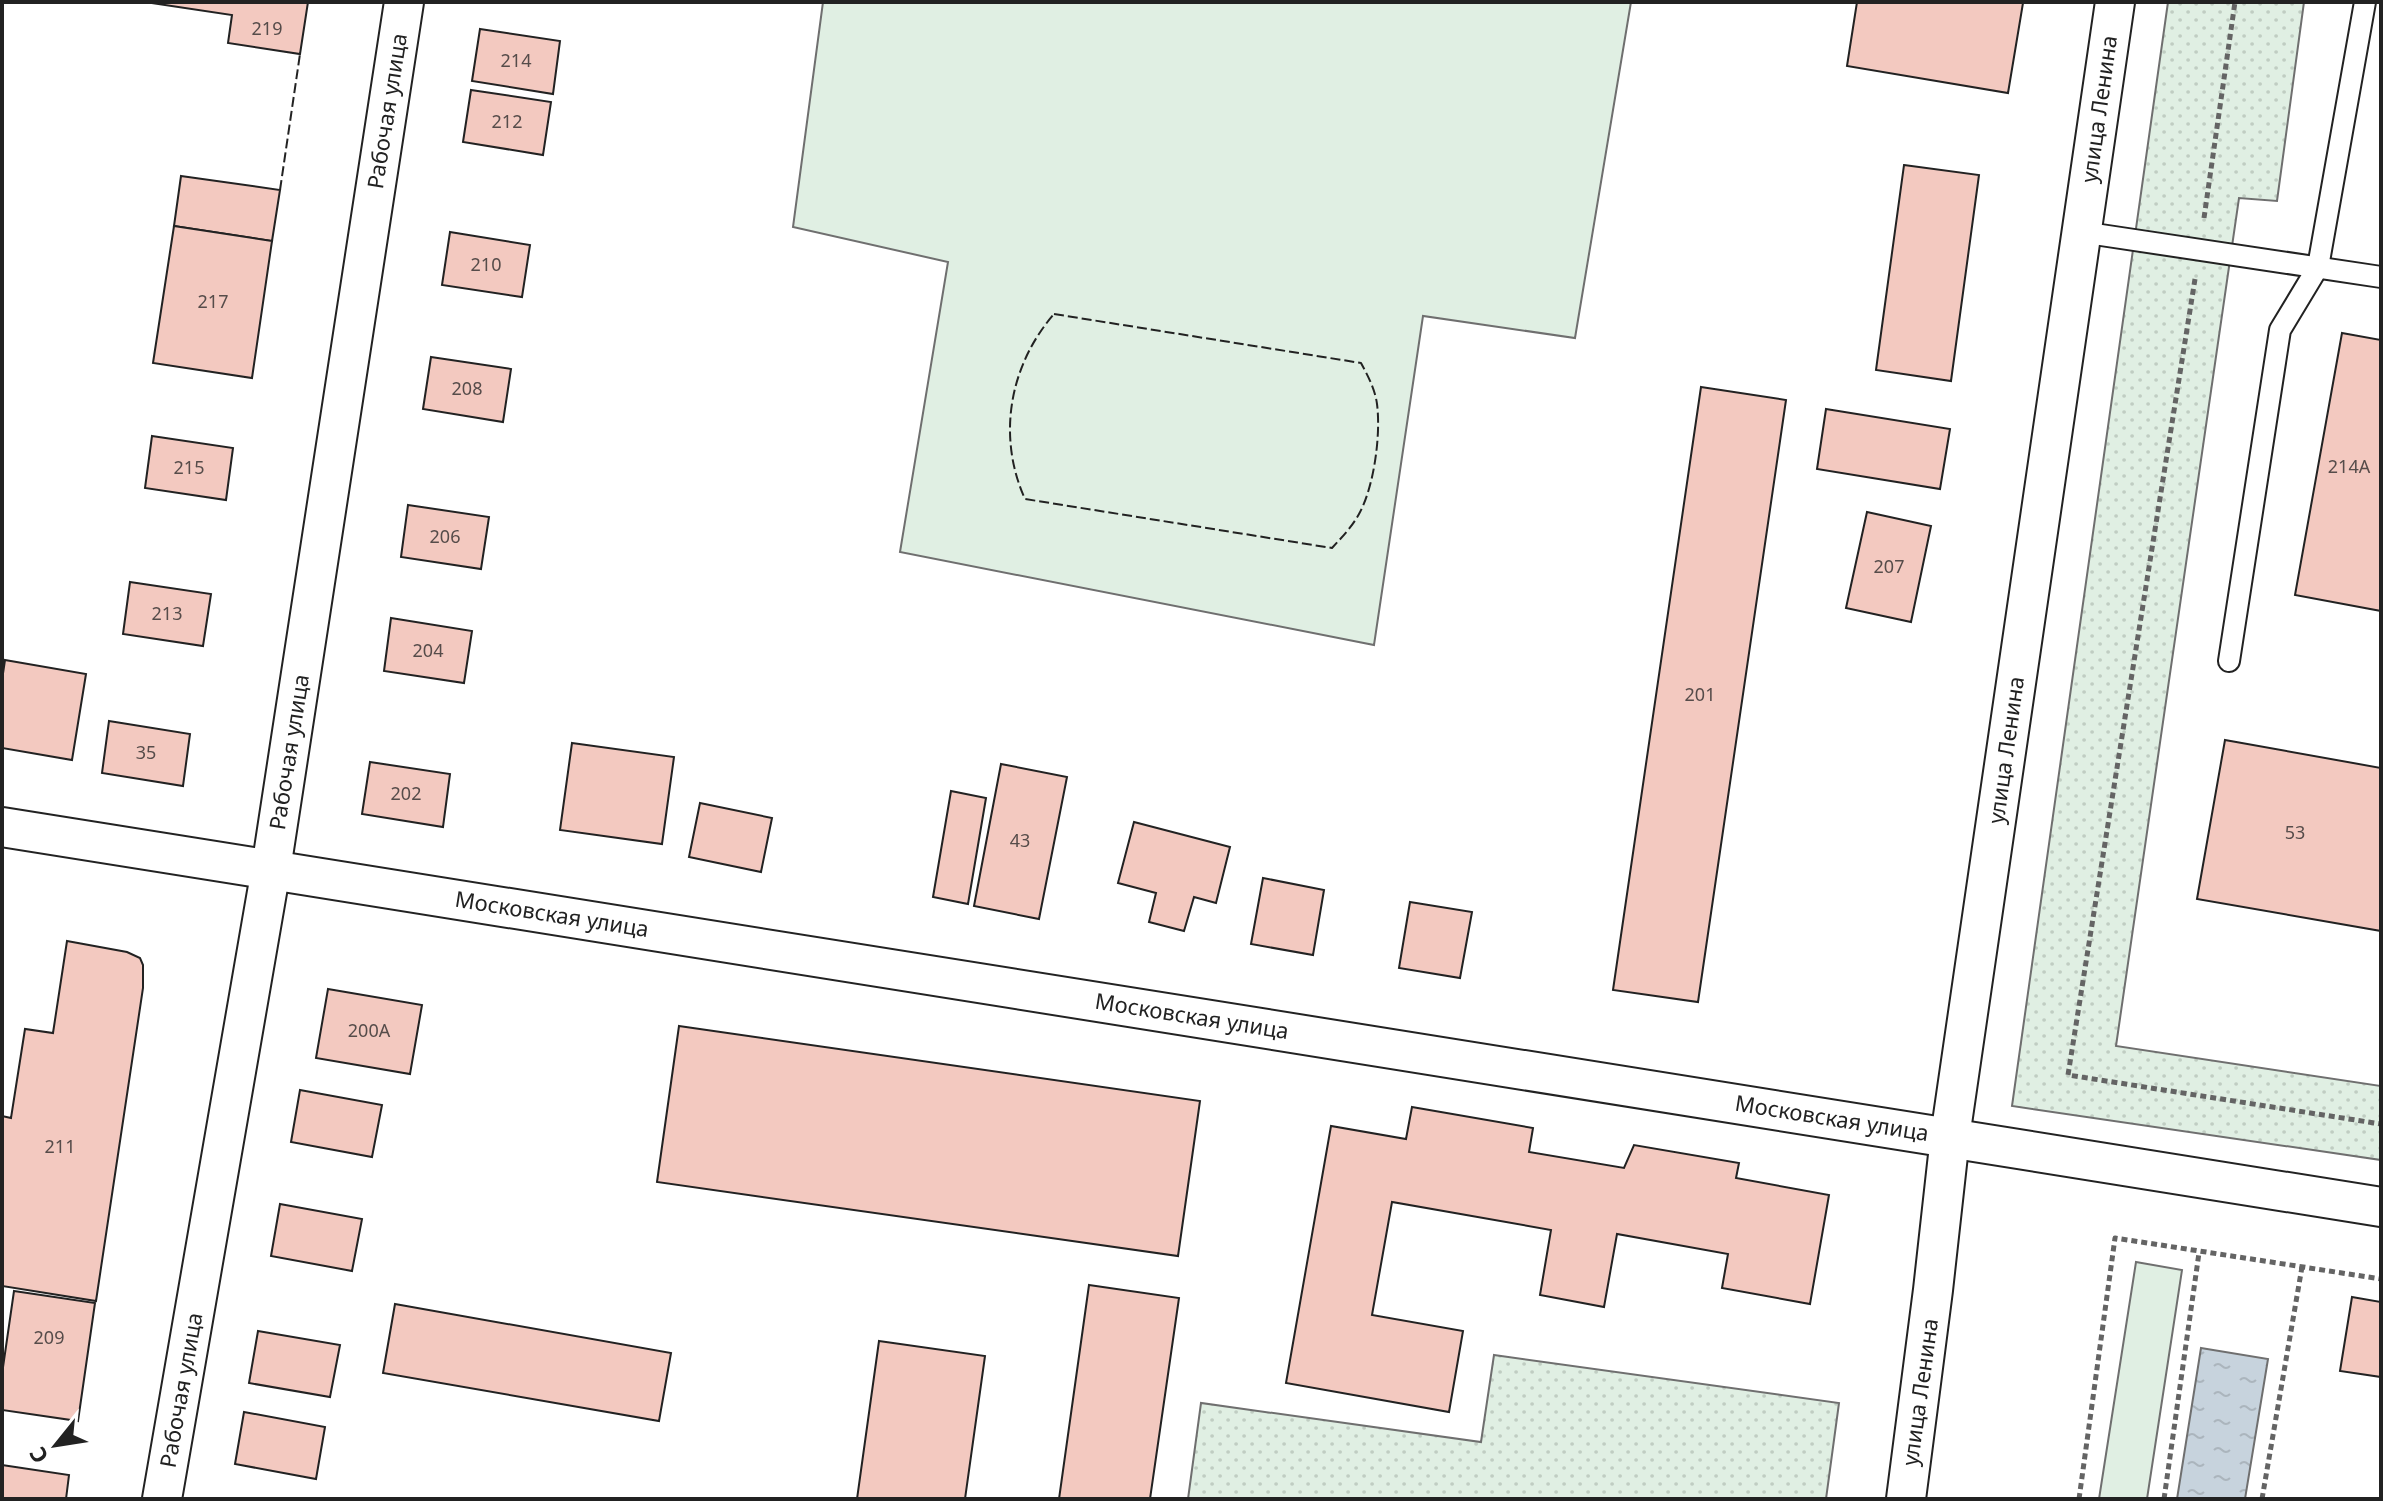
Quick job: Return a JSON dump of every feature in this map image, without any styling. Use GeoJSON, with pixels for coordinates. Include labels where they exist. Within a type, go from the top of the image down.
{"type":"FeatureCollection","features":[{"type":"Feature","properties":{"kind":"street","name":"Рабочая улица"},"geometry":{"type":"LineString","coordinates":[[162,1499],[271,869],[404,2]]}},
{"type":"Feature","properties":{"kind":"street","name":"улица Ленина"},"geometry":{"type":"LineString","coordinates":[[1906,1499],[1950,1137],[2115,2]]}},
{"type":"Feature","properties":{"kind":"street","name":"Московская улица"},"geometry":{"type":"LineString","coordinates":[[2,827],[2381,1207]]}},
{"type":"Feature","properties":{"kind":"lane"},"geometry":{"type":"LineString","coordinates":[[2229,661],[2280,330],[2318,267],[2365,2]]}},
{"type":"Feature","properties":{"kind":"lane"},"geometry":{"type":"LineString","coordinates":[[2081,232],[2381,277]]}},
{"type":"Feature","properties":{"kind":"path"},"geometry":{"type":"LineString","coordinates":[[2235,2],[2199,251],[2068,1075],[2381,1124]]}},
{"type":"Feature","properties":{"kind":"path"},"geometry":{"type":"LineString","coordinates":[[2079,1499],[2115,1238],[2381,1279]]}},
{"type":"Feature","properties":{"kind":"path"},"geometry":{"type":"LineString","coordinates":[[2164,1499],[2199,1253]]}},
{"type":"Feature","properties":{"kind":"path"},"geometry":{"type":"LineString","coordinates":[[2262,1499],[2302,1267]]}},
{"type":"Feature","properties":{"kind":"green space"},"geometry":{"type":"Polygon","coordinates":[[[823,2],[1631,2],[1575,338],[1423,316],[1374,645],[900,552],[948,262],[793,227],[823,2]]]}},
{"type":"Feature","properties":{"kind":"green space"},"geometry":{"type":"Polygon","coordinates":[[[2168,2],[2304,2],[2277,201],[2239,198],[2116,1046],[2381,1086],[2381,1160],[2012,1106],[2168,2]]]}},
{"type":"Feature","properties":{"kind":"green space"},"geometry":{"type":"Polygon","coordinates":[[[2136,1262],[2182,1270],[2147,1499],[2099,1499],[2136,1262]]]}},
{"type":"Feature","properties":{"kind":"green space"},"geometry":{"type":"Polygon","coordinates":[[[1494,1355],[1839,1403],[1826,1499],[1188,1499],[1201,1403],[1481,1442],[1494,1355]]]}},
{"type":"Feature","properties":{"kind":"water"},"geometry":{"type":"Polygon","coordinates":[[[2201,1348],[2268,1359],[2245,1499],[2177,1499],[2201,1348]]]}},
{"type":"Feature","properties":{"kind":"building"},"geometry":{"type":"Polygon","coordinates":[[[145,2],[308,2],[300,54],[228,43],[232,15],[145,2]]]}},
{"type":"Feature","properties":{"kind":"building"},"geometry":{"type":"Polygon","coordinates":[[[1857,2],[2023,3],[2008,93],[1847,66],[1857,2]]]}},
{"type":"Feature","properties":{"kind":"building"},"geometry":{"type":"Polygon","coordinates":[[[480,29],[560,41],[553,94],[472,81],[480,29]]]}},
{"type":"Feature","properties":{"kind":"building"},"geometry":{"type":"Polygon","coordinates":[[[471,90],[551,102],[543,155],[463,142],[471,90]]]}},
{"type":"Feature","properties":{"kind":"building"},"geometry":{"type":"Polygon","coordinates":[[[1904,165],[1979,175],[1951,381],[1876,370],[1904,165]]]}},
{"type":"Feature","properties":{"kind":"building"},"geometry":{"type":"Polygon","coordinates":[[[181,176],[280,190],[272,241],[174,226],[181,176]]]}},
{"type":"Feature","properties":{"kind":"building"},"geometry":{"type":"Polygon","coordinates":[[[174,226],[272,241],[252,378],[153,363],[174,226]]]}},
{"type":"Feature","properties":{"kind":"building"},"geometry":{"type":"Polygon","coordinates":[[[450,232],[530,245],[522,297],[442,285],[450,232]]]}},
{"type":"Feature","properties":{"kind":"building"},"geometry":{"type":"Polygon","coordinates":[[[2342,333],[2381,340],[2381,611],[2295,595],[2342,333]]]}},
{"type":"Feature","properties":{"kind":"building"},"geometry":{"type":"Polygon","coordinates":[[[431,357],[511,369],[503,422],[423,409],[431,357]]]}},
{"type":"Feature","properties":{"kind":"building"},"geometry":{"type":"Polygon","coordinates":[[[1701,387],[1786,400],[1698,1002],[1613,990],[1701,387]]]}},
{"type":"Feature","properties":{"kind":"building"},"geometry":{"type":"Polygon","coordinates":[[[1826,409],[1950,429],[1940,489],[1817,469],[1826,409]]]}},
{"type":"Feature","properties":{"kind":"building"},"geometry":{"type":"Polygon","coordinates":[[[152,436],[233,448],[226,500],[145,488],[152,436]]]}},
{"type":"Feature","properties":{"kind":"building"},"geometry":{"type":"Polygon","coordinates":[[[408,505],[489,517],[481,569],[401,557],[408,505]]]}},
{"type":"Feature","properties":{"kind":"building"},"geometry":{"type":"Polygon","coordinates":[[[1867,512],[1931,526],[1911,622],[1846,608],[1867,512]]]}},
{"type":"Feature","properties":{"kind":"building"},"geometry":{"type":"Polygon","coordinates":[[[130,582],[211,594],[203,646],[123,634],[130,582]]]}},
{"type":"Feature","properties":{"kind":"building"},"geometry":{"type":"Polygon","coordinates":[[[391,618],[472,631],[464,683],[384,671],[391,618]]]}},
{"type":"Feature","properties":{"kind":"building"},"geometry":{"type":"Polygon","coordinates":[[[5,660],[86,674],[72,760],[2,748],[5,660]]]}},
{"type":"Feature","properties":{"kind":"building"},"geometry":{"type":"Polygon","coordinates":[[[109,721],[190,734],[183,786],[102,773],[109,721]]]}},
{"type":"Feature","properties":{"kind":"building"},"geometry":{"type":"Polygon","coordinates":[[[2225,740],[2381,768],[2381,931],[2197,899],[2225,740]]]}},
{"type":"Feature","properties":{"kind":"building"},"geometry":{"type":"Polygon","coordinates":[[[572,743],[674,757],[662,844],[560,830],[572,743]]]}},
{"type":"Feature","properties":{"kind":"building"},"geometry":{"type":"Polygon","coordinates":[[[370,762],[450,774],[443,827],[362,814],[370,762]]]}},
{"type":"Feature","properties":{"kind":"building"},"geometry":{"type":"Polygon","coordinates":[[[1001,764],[1067,777],[1039,919],[974,906],[1001,764]]]}},
{"type":"Feature","properties":{"kind":"building"},"geometry":{"type":"Polygon","coordinates":[[[951,791],[986,798],[968,904],[933,897],[951,791]]]}},
{"type":"Feature","properties":{"kind":"building"},"geometry":{"type":"Polygon","coordinates":[[[700,803],[772,818],[761,872],[689,857],[700,803]]]}},
{"type":"Feature","properties":{"kind":"building"},"geometry":{"type":"Polygon","coordinates":[[[1134,822],[1230,847],[1216,903],[1194,897],[1184,931],[1149,922],[1156,893],[1118,883],[1134,822]]]}},
{"type":"Feature","properties":{"kind":"building"},"geometry":{"type":"Polygon","coordinates":[[[1263,878],[1324,890],[1313,955],[1251,944],[1263,878]]]}},
{"type":"Feature","properties":{"kind":"building"},"geometry":{"type":"Polygon","coordinates":[[[1410,902],[1472,912],[1460,978],[1399,968],[1410,902]]]}},
{"type":"Feature","properties":{"kind":"building"},"geometry":{"type":"Polygon","coordinates":[[[67,941],[127,952],[140,958],[143,965],[143,988],[96,1301],[2,1286],[2,1116],[11,1118],[25,1029],[53,1033],[67,941]]]}},
{"type":"Feature","properties":{"kind":"building"},"geometry":{"type":"Polygon","coordinates":[[[328,989],[422,1005],[410,1074],[316,1058],[328,989]]]}},
{"type":"Feature","properties":{"kind":"building"},"geometry":{"type":"Polygon","coordinates":[[[679,1026],[1200,1101],[1178,1256],[657,1182],[679,1026]]]}},
{"type":"Feature","properties":{"kind":"building"},"geometry":{"type":"Polygon","coordinates":[[[300,1090],[382,1105],[372,1157],[291,1142],[300,1090]]]}},
{"type":"Feature","properties":{"kind":"building"},"geometry":{"type":"Polygon","coordinates":[[[1412,1107],[1533,1128],[1529,1152],[1624,1168],[1634,1145],[1739,1163],[1736,1178],[1829,1195],[1810,1304],[1722,1288],[1728,1254],[1617,1234],[1604,1307],[1540,1295],[1551,1230],[1392,1202],[1372,1315],[1463,1331],[1449,1412],[1286,1383],[1331,1126],[1406,1139],[1412,1107]]]}},
{"type":"Feature","properties":{"kind":"building"},"geometry":{"type":"Polygon","coordinates":[[[280,1204],[362,1219],[352,1271],[271,1256],[280,1204]]]}},
{"type":"Feature","properties":{"kind":"building"},"geometry":{"type":"Polygon","coordinates":[[[1089,1285],[1179,1298],[1150,1499],[1059,1499],[1089,1285]]]}},
{"type":"Feature","properties":{"kind":"building"},"geometry":{"type":"Polygon","coordinates":[[[14,1291],[95,1303],[78,1421],[2,1410],[2,1374],[14,1291]]]}},
{"type":"Feature","properties":{"kind":"building"},"geometry":{"type":"Polygon","coordinates":[[[2352,1297],[2381,1302],[2381,1377],[2340,1371],[2352,1297]]]}},
{"type":"Feature","properties":{"kind":"building"},"geometry":{"type":"Polygon","coordinates":[[[395,1304],[671,1353],[659,1421],[383,1373],[395,1304]]]}},
{"type":"Feature","properties":{"kind":"building"},"geometry":{"type":"Polygon","coordinates":[[[258,1331],[340,1345],[330,1397],[249,1383],[258,1331]]]}},
{"type":"Feature","properties":{"kind":"building"},"geometry":{"type":"Polygon","coordinates":[[[879,1341],[985,1356],[965,1499],[857,1499],[879,1341]]]}},
{"type":"Feature","properties":{"kind":"building"},"geometry":{"type":"Polygon","coordinates":[[[244,1412],[325,1427],[316,1479],[235,1464],[244,1412]]]}},
{"type":"Feature","properties":{"kind":"building"},"geometry":{"type":"Polygon","coordinates":[[[2,1465],[69,1475],[66,1499],[2,1499],[2,1465]]]}},
{"type":"Feature","properties":{"kind":"fence"},"geometry":{"type":"LineString","coordinates":[[280,190],[300,54]]}},
{"type":"Feature","properties":{"kind":"fence"},"geometry":{"type":"LineString","coordinates":[[1054,314],[1361,363],[1376,398],[1378,430],[1369,490],[1353,523],[1332,548],[1025,499],[1011,451],[1012,403],[1027,356],[1054,314]]}}]}
